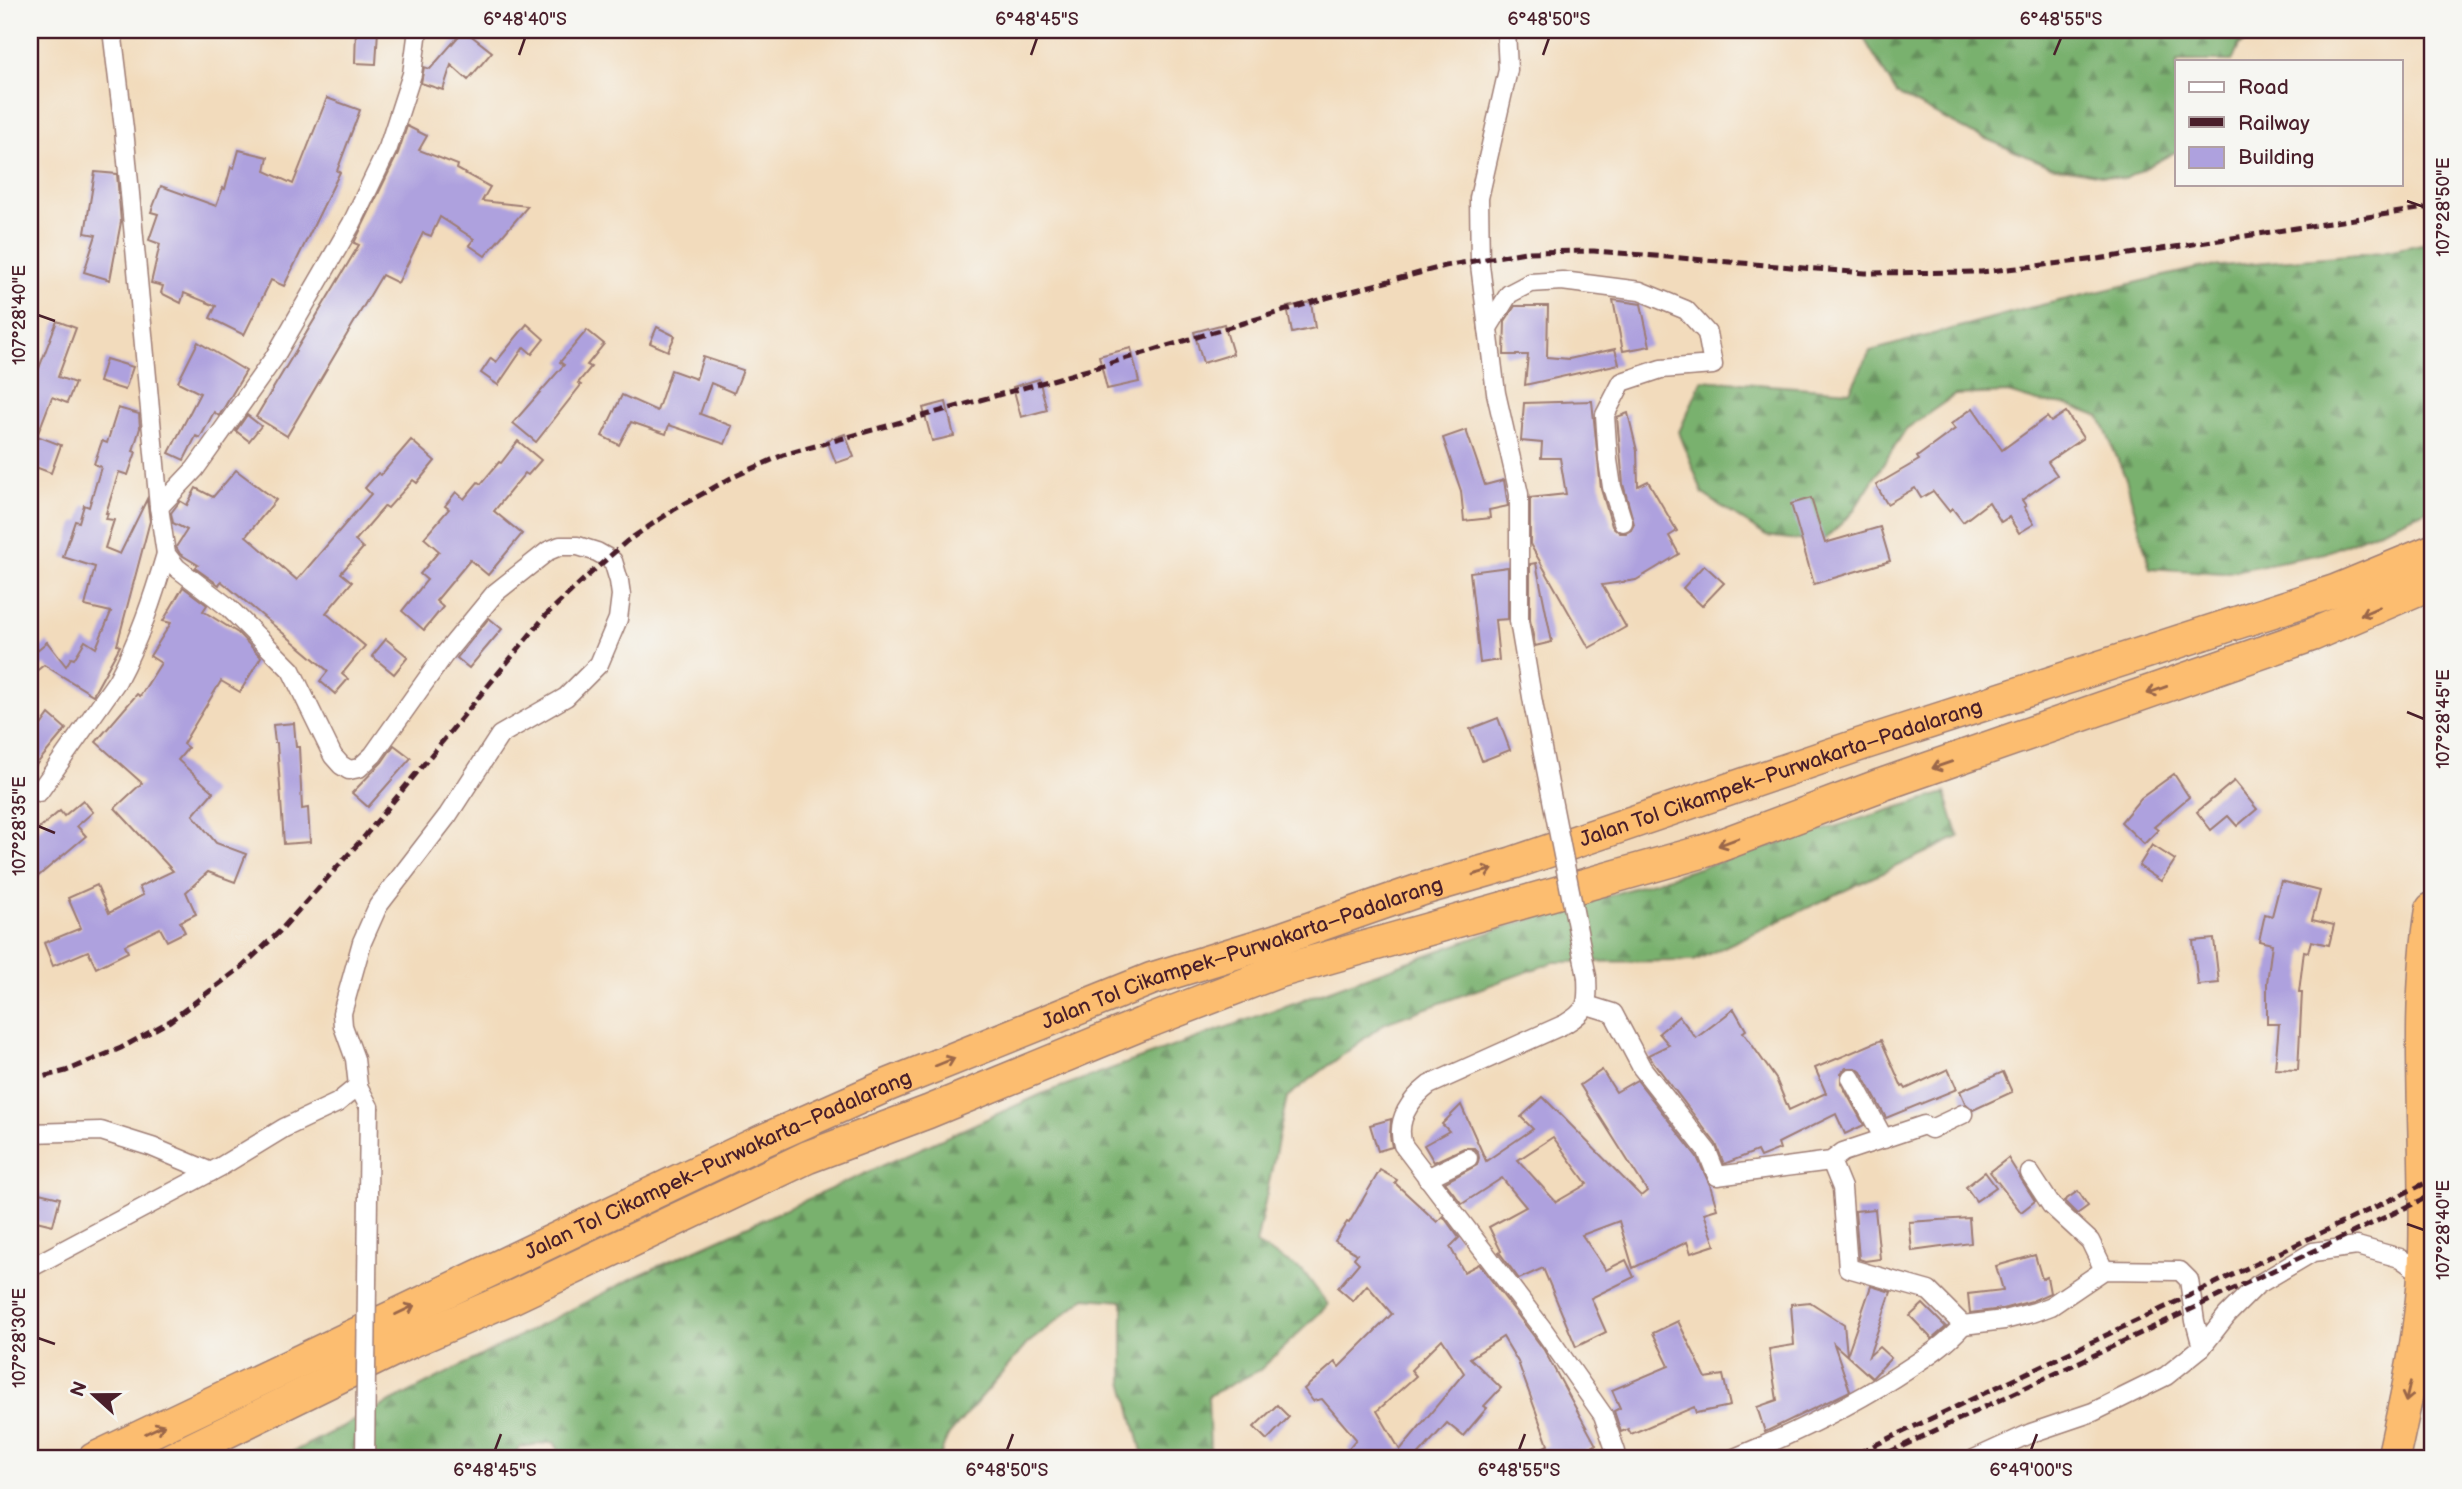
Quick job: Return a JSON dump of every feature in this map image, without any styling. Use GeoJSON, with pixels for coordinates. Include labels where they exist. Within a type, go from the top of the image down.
{"type":"FeatureCollection","features":[{"type":"Feature","properties":{"kind":"highway","name":"Jalan Tol Cikampek–Purwakarta–Padalarang"},"geometry":{"type":"LineString","coordinates":[[94,1459],[762,1141],[888,1085],[1151,979],[1274,941],[1423,889],[1513,863],[1862,744],[2335,592],[2432,551]]}},
{"type":"Feature","properties":{"kind":"highway","name":"Jalan Tol Cikampek–Purwakarta–Padalarang"},"geometry":{"type":"LineString","coordinates":[[171,1459],[412,1341],[511,1298],[808,1157],[928,1112],[1277,971],[1705,850],[1881,785],[2312,635],[2432,583]]}},
{"type":"Feature","properties":{"kind":"highway"},"geometry":{"type":"LineString","coordinates":[[2393,1459],[2414,1366],[2424,1275],[2426,949],[2432,909]]}},
{"type":"Feature","properties":{"kind":"street"},"geometry":{"type":"LineString","coordinates":[[39,792],[117,681],[147,616],[166,554],[159,507],[124,129],[112,30]]}},
{"type":"Feature","properties":{"kind":"street"},"geometry":{"type":"LineString","coordinates":[[159,507],[195,469],[274,358],[352,223],[388,148],[412,74],[418,30]]}},
{"type":"Feature","properties":{"kind":"street"},"geometry":{"type":"LineString","coordinates":[[1506,30],[1508,70],[1479,198],[1480,265],[1496,393],[1519,494],[1519,621],[1587,977],[1587,1005],[1582,1013],[1566,1024],[1429,1085],[1416,1095],[1403,1118],[1401,1138],[1427,1178],[1542,1328],[1603,1415],[1616,1452],[1615,1459]]}},
{"type":"Feature","properties":{"kind":"street"},"geometry":{"type":"LineString","coordinates":[[1488,328],[1509,294],[1531,283],[1562,281],[1640,290],[1686,310],[1707,333],[1713,365],[1661,369],[1637,375],[1622,382],[1605,415],[1612,487],[1623,522]]}},
{"type":"Feature","properties":{"kind":"street"},"geometry":{"type":"LineString","coordinates":[[166,554],[177,568],[228,607],[291,670],[333,756],[349,770],[359,768],[373,755],[444,655],[495,593],[548,551],[561,546],[578,546],[613,561],[621,595],[618,619],[599,664],[566,697],[500,735],[448,815],[378,906],[362,942],[342,1013],[343,1026],[355,1059],[358,1086],[369,1107],[365,1459]]}},
{"type":"Feature","properties":{"kind":"street"},"geometry":{"type":"LineString","coordinates":[[1587,1005],[1613,1013],[1642,1068],[1707,1151],[1717,1176],[1832,1161],[1843,1152],[1924,1125],[1931,1129],[1963,1114]]}},
{"type":"Feature","properties":{"kind":"street"},"geometry":{"type":"LineString","coordinates":[[1851,1078],[1884,1139]]}},
{"type":"Feature","properties":{"kind":"street"},"geometry":{"type":"LineString","coordinates":[[30,1268],[211,1172],[284,1128],[337,1103],[358,1086]]}},
{"type":"Feature","properties":{"kind":"street"},"geometry":{"type":"LineString","coordinates":[[30,1133],[101,1131],[152,1147],[211,1172]]}},
{"type":"Feature","properties":{"kind":"street"},"geometry":{"type":"LineString","coordinates":[[1427,1178],[1468,1158]]}},
{"type":"Feature","properties":{"kind":"street"},"geometry":{"type":"LineString","coordinates":[[1832,1161],[1842,1188],[1848,1268],[1929,1291],[1963,1325]]}},
{"type":"Feature","properties":{"kind":"street"},"geometry":{"type":"LineString","coordinates":[[2031,1172],[2051,1205],[2090,1241],[2104,1270]]}},
{"type":"Feature","properties":{"kind":"street"},"geometry":{"type":"LineString","coordinates":[[1974,1459],[2031,1433],[2093,1412],[2166,1376],[2202,1347],[2227,1315],[2257,1285],[2313,1252],[2357,1246],[2400,1258],[2424,1275]]}},
{"type":"Feature","properties":{"kind":"street"},"geometry":{"type":"LineString","coordinates":[[1732,1459],[1775,1441],[1879,1389],[1949,1342],[1963,1325],[2004,1320],[2051,1306],[2104,1270],[2179,1271],[2189,1280],[2202,1347]]}},
{"type":"Feature","properties":{"kind":"green space"},"geometry":{"type":"Polygon","coordinates":[[[1859,30],[2262,30],[2239,46],[2232,60],[2175,60],[2175,152],[2125,179],[2050,166],[1972,133],[1897,94],[1859,30]]]}},
{"type":"Feature","properties":{"kind":"green space"},"geometry":{"type":"Polygon","coordinates":[[[2432,242],[2432,508],[2325,553],[2223,573],[2150,568],[2126,479],[2100,417],[2068,405],[2038,402],[2008,393],[1955,395],[1906,429],[1851,514],[1821,543],[1766,536],[1703,494],[1679,432],[1702,380],[1850,391],[1870,351],[2029,308],[2198,268],[2382,252],[2432,242]]]}},
{"type":"Feature","properties":{"kind":"green space"},"geometry":{"type":"Polygon","coordinates":[[[1945,793],[1959,837],[1694,961],[1554,962],[1385,1023],[1287,1097],[1256,1244],[1303,1271],[1328,1305],[1260,1370],[1208,1396],[1210,1449],[1223,1459],[1144,1459],[1123,1381],[1123,1301],[1085,1298],[1027,1344],[947,1437],[939,1459],[564,1459],[554,1442],[520,1447],[512,1459],[279,1459],[639,1275],[1044,1093],[1502,928],[1945,793]]]}},
{"type":"Feature","properties":{"kind":"building"},"geometry":{"type":"Polygon","coordinates":[[[356,30],[378,30],[376,64],[355,63],[356,30]]]}},
{"type":"Feature","properties":{"kind":"building"},"geometry":{"type":"Polygon","coordinates":[[[464,30],[492,52],[468,80],[451,65],[443,90],[421,83],[424,67],[430,69],[464,30]]]}},
{"type":"Feature","properties":{"kind":"building"},"geometry":{"type":"Polygon","coordinates":[[[327,98],[360,110],[337,171],[340,172],[284,286],[271,280],[244,335],[210,318],[216,306],[184,293],[181,303],[161,293],[163,286],[151,283],[160,244],[149,240],[158,214],[151,212],[161,186],[216,206],[223,188],[225,189],[231,167],[234,168],[239,150],[268,157],[265,171],[293,184],[327,98]]]}},
{"type":"Feature","properties":{"kind":"building"},"geometry":{"type":"Polygon","coordinates":[[[407,126],[427,136],[419,150],[458,165],[457,169],[490,187],[482,201],[528,206],[485,256],[469,245],[474,239],[440,217],[431,236],[423,233],[398,283],[382,275],[287,436],[256,417],[359,245],[354,243],[398,153],[407,126]]]}},
{"type":"Feature","properties":{"kind":"building"},"geometry":{"type":"Polygon","coordinates":[[[95,172],[117,174],[121,222],[110,280],[84,272],[96,235],[85,233],[95,172]]]}},
{"type":"Feature","properties":{"kind":"building"},"geometry":{"type":"Polygon","coordinates":[[[1613,300],[1641,304],[1650,346],[1623,351],[1613,300]]]}},
{"type":"Feature","properties":{"kind":"building"},"geometry":{"type":"Polygon","coordinates":[[[1311,302],[1315,328],[1292,333],[1287,307],[1311,302]]]}},
{"type":"Feature","properties":{"kind":"building"},"geometry":{"type":"Polygon","coordinates":[[[1515,306],[1548,306],[1547,357],[1569,359],[1615,349],[1619,364],[1525,385],[1528,355],[1504,355],[1505,321],[1515,306]]]}},
{"type":"Feature","properties":{"kind":"building"},"geometry":{"type":"Polygon","coordinates":[[[57,321],[76,328],[58,377],[75,383],[67,403],[52,397],[37,436],[61,445],[51,473],[30,465],[30,373],[36,376],[57,321]]]}},
{"type":"Feature","properties":{"kind":"building"},"geometry":{"type":"Polygon","coordinates":[[[527,324],[544,339],[532,354],[524,347],[498,385],[481,373],[491,358],[496,362],[527,324]]]}},
{"type":"Feature","properties":{"kind":"building"},"geometry":{"type":"Polygon","coordinates":[[[1224,324],[1233,354],[1203,363],[1194,332],[1224,324]]]}},
{"type":"Feature","properties":{"kind":"building"},"geometry":{"type":"Polygon","coordinates":[[[657,327],[675,336],[668,351],[650,343],[657,327]]]}},
{"type":"Feature","properties":{"kind":"building"},"geometry":{"type":"Polygon","coordinates":[[[587,330],[604,344],[587,365],[591,367],[578,383],[581,385],[536,442],[513,423],[564,365],[560,362],[587,330]]]}},
{"type":"Feature","properties":{"kind":"building"},"geometry":{"type":"Polygon","coordinates":[[[198,342],[246,371],[219,416],[214,412],[200,438],[196,436],[184,460],[169,453],[200,393],[178,382],[198,342]]]}},
{"type":"Feature","properties":{"kind":"building"},"geometry":{"type":"Polygon","coordinates":[[[1131,348],[1139,382],[1107,389],[1099,356],[1131,348]]]}},
{"type":"Feature","properties":{"kind":"building"},"geometry":{"type":"Polygon","coordinates":[[[703,357],[743,370],[734,393],[711,383],[700,414],[732,426],[725,444],[669,425],[666,434],[631,422],[619,445],[602,436],[622,395],[657,411],[671,370],[696,379],[703,357]]]}},
{"type":"Feature","properties":{"kind":"building"},"geometry":{"type":"Polygon","coordinates":[[[106,359],[133,367],[125,390],[99,382],[106,359]]]}},
{"type":"Feature","properties":{"kind":"building"},"geometry":{"type":"Polygon","coordinates":[[[1039,379],[1047,410],[1021,417],[1013,387],[1039,379]]]}},
{"type":"Feature","properties":{"kind":"building"},"geometry":{"type":"Polygon","coordinates":[[[1592,401],[1601,489],[1612,526],[1620,533],[1626,533],[1634,524],[1623,484],[1617,417],[1628,413],[1637,451],[1638,486],[1648,481],[1677,531],[1669,536],[1679,554],[1636,580],[1602,585],[1626,627],[1589,648],[1530,544],[1530,498],[1566,494],[1560,458],[1541,458],[1542,443],[1521,441],[1524,403],[1592,401]]]}},
{"type":"Feature","properties":{"kind":"building"},"geometry":{"type":"Polygon","coordinates":[[[946,402],[954,436],[932,441],[923,408],[946,402]]]}},
{"type":"Feature","properties":{"kind":"building"},"geometry":{"type":"Polygon","coordinates":[[[118,408],[139,414],[140,428],[128,475],[119,472],[106,513],[106,519],[114,520],[105,548],[120,554],[147,499],[150,521],[117,645],[120,646],[93,695],[44,665],[30,676],[30,656],[47,642],[66,666],[71,658],[74,659],[85,641],[96,648],[111,612],[85,606],[95,567],[63,557],[75,521],[79,522],[84,505],[89,507],[101,467],[94,464],[102,441],[107,443],[118,408]]]}},
{"type":"Feature","properties":{"kind":"building"},"geometry":{"type":"Polygon","coordinates":[[[1973,408],[2002,450],[2047,417],[2051,422],[2066,412],[2083,438],[2048,462],[2057,475],[2022,500],[2034,524],[2019,533],[2009,517],[2001,522],[1989,502],[1963,522],[1952,508],[1949,511],[1933,491],[1921,498],[1915,488],[1887,504],[1876,485],[1919,460],[1917,457],[1955,429],[1951,424],[1973,408]]]}},
{"type":"Feature","properties":{"kind":"building"},"geometry":{"type":"Polygon","coordinates":[[[247,415],[261,426],[249,441],[236,431],[247,415]]]}},
{"type":"Feature","properties":{"kind":"building"},"geometry":{"type":"Polygon","coordinates":[[[1466,430],[1485,485],[1504,480],[1508,506],[1489,510],[1490,518],[1464,521],[1461,491],[1443,438],[1466,430]]]}},
{"type":"Feature","properties":{"kind":"building"},"geometry":{"type":"Polygon","coordinates":[[[845,434],[854,457],[836,463],[827,440],[845,434]]]}},
{"type":"Feature","properties":{"kind":"building"},"geometry":{"type":"Polygon","coordinates":[[[411,440],[435,461],[417,483],[413,480],[388,508],[385,506],[355,541],[363,548],[341,573],[352,582],[326,613],[365,646],[342,674],[348,679],[335,694],[320,681],[328,671],[221,581],[219,585],[195,568],[198,565],[180,554],[176,547],[187,530],[173,523],[171,513],[180,501],[187,505],[196,488],[213,497],[236,470],[276,500],[246,536],[297,580],[371,494],[365,488],[378,473],[381,475],[411,440]]]}},
{"type":"Feature","properties":{"kind":"building"},"geometry":{"type":"Polygon","coordinates":[[[518,441],[541,460],[528,475],[525,473],[494,511],[522,534],[488,575],[470,560],[436,601],[443,607],[424,630],[402,611],[427,580],[420,574],[439,551],[424,538],[449,509],[445,506],[456,492],[464,499],[478,482],[481,484],[499,462],[501,463],[518,441]]]}},
{"type":"Feature","properties":{"kind":"building"},"geometry":{"type":"Polygon","coordinates":[[[1811,498],[1825,543],[1880,527],[1890,561],[1814,584],[1791,504],[1811,498]]]}},
{"type":"Feature","properties":{"kind":"building"},"geometry":{"type":"Polygon","coordinates":[[[1536,563],[1552,642],[1535,646],[1530,620],[1530,564],[1536,563]]]}},
{"type":"Feature","properties":{"kind":"building"},"geometry":{"type":"Polygon","coordinates":[[[1704,565],[1724,583],[1702,606],[1683,588],[1704,565]]]}},
{"type":"Feature","properties":{"kind":"building"},"geometry":{"type":"Polygon","coordinates":[[[1508,567],[1508,619],[1495,620],[1499,660],[1480,663],[1470,572],[1508,567]]]}},
{"type":"Feature","properties":{"kind":"building"},"geometry":{"type":"Polygon","coordinates":[[[183,587],[207,605],[203,611],[238,633],[261,657],[240,692],[221,681],[183,744],[188,748],[178,760],[213,792],[193,815],[216,843],[246,854],[235,882],[208,872],[186,892],[196,914],[180,922],[185,932],[167,941],[160,928],[125,945],[128,952],[96,968],[88,951],[53,966],[44,943],[81,928],[68,898],[97,885],[109,913],[143,895],[139,887],[173,871],[115,808],[142,783],[96,742],[137,694],[140,696],[161,663],[150,656],[171,623],[163,621],[183,587]]]}},
{"type":"Feature","properties":{"kind":"building"},"geometry":{"type":"Polygon","coordinates":[[[489,618],[502,629],[469,668],[457,658],[489,618]]]}},
{"type":"Feature","properties":{"kind":"building"},"geometry":{"type":"Polygon","coordinates":[[[386,639],[408,657],[394,674],[372,656],[386,639]]]}},
{"type":"Feature","properties":{"kind":"building"},"geometry":{"type":"Polygon","coordinates":[[[49,714],[66,729],[30,772],[30,741],[49,714]]]}},
{"type":"Feature","properties":{"kind":"building"},"geometry":{"type":"Polygon","coordinates":[[[1498,718],[1510,750],[1482,761],[1470,729],[1498,718]]]}},
{"type":"Feature","properties":{"kind":"building"},"geometry":{"type":"Polygon","coordinates":[[[294,723],[296,747],[299,747],[302,809],[308,808],[310,842],[284,844],[277,743],[273,725],[294,723]]]}},
{"type":"Feature","properties":{"kind":"building"},"geometry":{"type":"Polygon","coordinates":[[[394,745],[411,758],[368,807],[352,793],[382,762],[394,745]]]}},
{"type":"Feature","properties":{"kind":"building"},"geometry":{"type":"Polygon","coordinates":[[[2174,774],[2189,797],[2154,827],[2158,830],[2144,844],[2121,822],[2141,798],[2174,774]]]}},
{"type":"Feature","properties":{"kind":"building"},"geometry":{"type":"Polygon","coordinates":[[[2234,781],[2257,809],[2237,826],[2228,816],[2211,830],[2197,812],[2234,781]]]}},
{"type":"Feature","properties":{"kind":"building"},"geometry":{"type":"Polygon","coordinates":[[[83,800],[93,812],[77,826],[86,836],[30,883],[30,836],[60,811],[64,816],[83,800]]]}},
{"type":"Feature","properties":{"kind":"building"},"geometry":{"type":"Polygon","coordinates":[[[2152,845],[2175,860],[2161,881],[2139,866],[2152,845]]]}},
{"type":"Feature","properties":{"kind":"building"},"geometry":{"type":"Polygon","coordinates":[[[2281,881],[2320,891],[2312,920],[2334,925],[2329,945],[2311,941],[2308,952],[2304,951],[2299,992],[2302,992],[2298,1070],[2275,1069],[2279,1024],[2267,1024],[2267,983],[2272,944],[2259,941],[2265,914],[2272,916],[2281,881]]]}},
{"type":"Feature","properties":{"kind":"building"},"geometry":{"type":"Polygon","coordinates":[[[2214,939],[2219,983],[2198,985],[2193,941],[2214,939]]]}},
{"type":"Feature","properties":{"kind":"building"},"geometry":{"type":"Polygon","coordinates":[[[1734,1009],[1746,1030],[1743,1032],[1776,1079],[1789,1110],[1826,1093],[1815,1068],[1881,1040],[1902,1087],[1906,1089],[1948,1069],[1957,1089],[1886,1118],[1861,1072],[1856,1068],[1846,1068],[1841,1073],[1841,1083],[1864,1125],[1845,1134],[1836,1114],[1778,1143],[1780,1149],[1760,1157],[1757,1151],[1724,1164],[1716,1144],[1648,1055],[1669,1045],[1659,1033],[1679,1016],[1696,1038],[1734,1009]]]}},
{"type":"Feature","properties":{"kind":"building"},"geometry":{"type":"Polygon","coordinates":[[[1602,1070],[1616,1092],[1637,1080],[1697,1157],[1717,1209],[1704,1213],[1715,1245],[1691,1253],[1687,1242],[1633,1268],[1619,1221],[1582,1235],[1606,1270],[1626,1260],[1634,1277],[1591,1298],[1606,1332],[1576,1347],[1543,1268],[1519,1279],[1499,1252],[1501,1251],[1489,1227],[1526,1207],[1502,1178],[1462,1204],[1445,1182],[1477,1165],[1478,1152],[1474,1148],[1464,1148],[1434,1162],[1424,1145],[1449,1131],[1442,1124],[1461,1105],[1486,1161],[1533,1129],[1521,1117],[1543,1097],[1641,1196],[1647,1191],[1580,1085],[1602,1070]],[[1553,1137],[1518,1160],[1556,1202],[1587,1184],[1553,1137]]]}},
{"type":"Feature","properties":{"kind":"building"},"geometry":{"type":"Polygon","coordinates":[[[2003,1072],[2012,1092],[1973,1110],[1965,1103],[1960,1091],[2003,1072]]]}},
{"type":"Feature","properties":{"kind":"building"},"geometry":{"type":"Polygon","coordinates":[[[1391,1119],[1392,1147],[1378,1151],[1370,1125],[1391,1119]]]}},
{"type":"Feature","properties":{"kind":"building"},"geometry":{"type":"Polygon","coordinates":[[[2008,1158],[2035,1201],[2021,1212],[1990,1172],[2008,1158]]]}},
{"type":"Feature","properties":{"kind":"building"},"geometry":{"type":"Polygon","coordinates":[[[1380,1170],[1397,1180],[1395,1183],[1437,1222],[1443,1216],[1459,1238],[1450,1247],[1464,1272],[1479,1264],[1544,1350],[1596,1445],[1574,1457],[1576,1459],[1521,1459],[1548,1445],[1518,1362],[1503,1337],[1470,1358],[1501,1388],[1484,1406],[1487,1408],[1463,1436],[1447,1423],[1415,1459],[1355,1459],[1348,1449],[1356,1439],[1322,1399],[1313,1401],[1304,1389],[1335,1362],[1339,1367],[1392,1314],[1367,1285],[1353,1301],[1338,1288],[1359,1263],[1354,1258],[1357,1254],[1335,1241],[1347,1222],[1349,1223],[1380,1170]],[[1442,1339],[1411,1370],[1416,1376],[1377,1411],[1400,1450],[1464,1373],[1442,1339]]]}},
{"type":"Feature","properties":{"kind":"building"},"geometry":{"type":"Polygon","coordinates":[[[1985,1172],[1996,1187],[1976,1201],[1966,1187],[1985,1172]]]}},
{"type":"Feature","properties":{"kind":"building"},"geometry":{"type":"Polygon","coordinates":[[[2078,1191],[2088,1206],[2077,1214],[2064,1201],[2078,1191]]]}},
{"type":"Feature","properties":{"kind":"building"},"geometry":{"type":"Polygon","coordinates":[[[39,1193],[60,1198],[53,1225],[32,1220],[39,1193]]]}},
{"type":"Feature","properties":{"kind":"building"},"geometry":{"type":"Polygon","coordinates":[[[1875,1209],[1880,1259],[1865,1261],[1859,1259],[1855,1211],[1875,1209]]]}},
{"type":"Feature","properties":{"kind":"building"},"geometry":{"type":"Polygon","coordinates":[[[1969,1218],[1971,1243],[1912,1251],[1909,1222],[1969,1218]]]}},
{"type":"Feature","properties":{"kind":"building"},"geometry":{"type":"Polygon","coordinates":[[[2035,1255],[2042,1279],[2047,1277],[2050,1293],[2002,1309],[1970,1313],[1968,1294],[2003,1290],[1996,1266],[2035,1255]]]}},
{"type":"Feature","properties":{"kind":"building"},"geometry":{"type":"Polygon","coordinates":[[[1871,1286],[1891,1292],[1869,1356],[1879,1347],[1891,1358],[1872,1378],[1834,1344],[1850,1391],[1765,1432],[1757,1407],[1777,1400],[1769,1349],[1794,1345],[1791,1304],[1810,1302],[1844,1324],[1847,1355],[1871,1286]]]}},
{"type":"Feature","properties":{"kind":"building"},"geometry":{"type":"Polygon","coordinates":[[[1923,1304],[1946,1327],[1932,1339],[1910,1316],[1923,1304]]]}},
{"type":"Feature","properties":{"kind":"building"},"geometry":{"type":"Polygon","coordinates":[[[1678,1321],[1706,1378],[1723,1375],[1730,1406],[1696,1413],[1694,1407],[1631,1434],[1628,1429],[1621,1432],[1614,1411],[1620,1408],[1612,1390],[1669,1366],[1653,1333],[1678,1321]]]}},
{"type":"Feature","properties":{"kind":"building"},"geometry":{"type":"Polygon","coordinates":[[[1277,1405],[1289,1417],[1267,1440],[1254,1427],[1277,1405]]]}},
{"type":"Feature","properties":{"kind":"railway"},"geometry":{"type":"LineString","coordinates":[[30,1080],[66,1071],[121,1048],[170,1021],[242,967],[279,932],[364,837],[546,615],[627,541],[675,509],[731,478],[783,455],[1091,369],[1326,298],[1445,266],[1525,252],[1594,251],[1865,273],[1981,272],[2097,259],[2432,207]]}},
{"type":"Feature","properties":{"kind":"railway"},"geometry":{"type":"LineString","coordinates":[[1846,1459],[2432,1180]]}},
{"type":"Feature","properties":{"kind":"railway"},"geometry":{"type":"LineString","coordinates":[[1875,1459],[2432,1195]]}}]}
